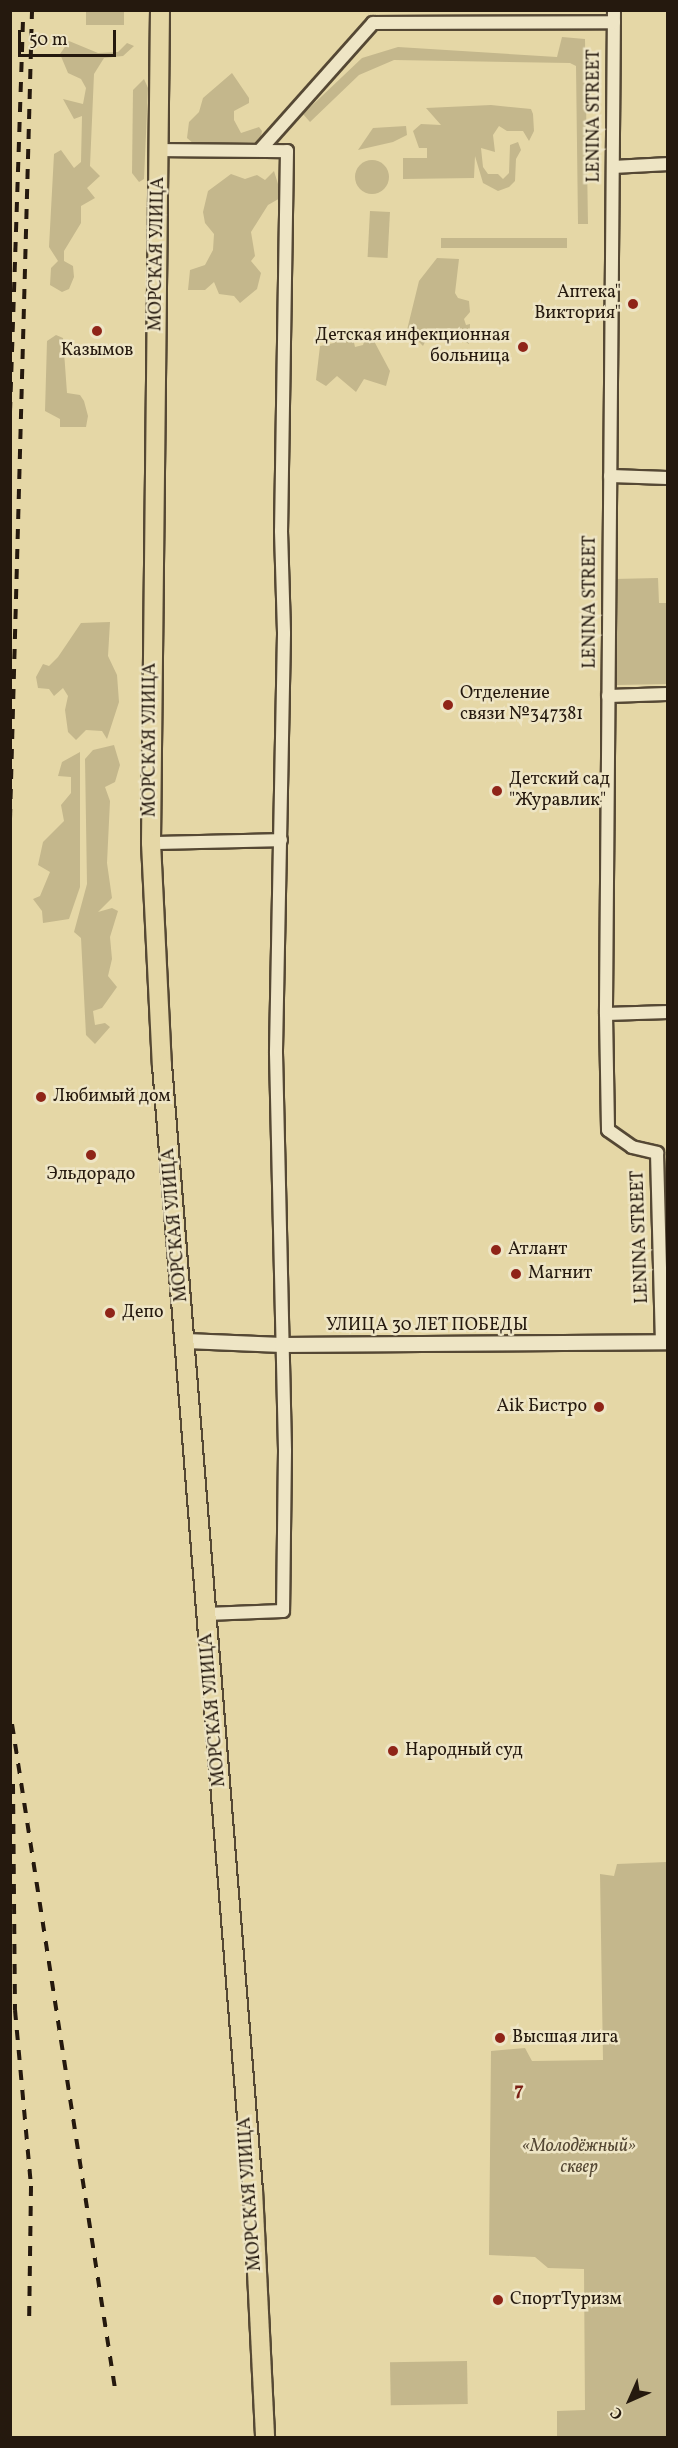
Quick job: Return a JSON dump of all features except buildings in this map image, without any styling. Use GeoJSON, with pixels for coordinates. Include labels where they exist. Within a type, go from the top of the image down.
{"type":"FeatureCollection","features":[{"type":"Feature","properties":{"kind":"main road","name":"МОРСКАЯ УЛИЦА"},"geometry":{"type":"LineString","coordinates":[[160,10],[150,843],[162,1065],[253,2190],[265,2438]]}},
{"type":"Feature","properties":{"kind":"street"},"geometry":{"type":"LineString","coordinates":[[260,150],[372,23],[614,16]]}},
{"type":"Feature","properties":{"kind":"street","name":"LENINA STREET"},"geometry":{"type":"LineString","coordinates":[[614,16],[606,1014],[608,1130],[632,1147],[662,1153],[665,1343]]}},
{"type":"Feature","properties":{"kind":"street"},"geometry":{"type":"LineString","coordinates":[[160,150],[287,151],[281,840],[276,1053],[282,1345],[283,1611],[206,1614]]}},
{"type":"Feature","properties":{"kind":"street"},"geometry":{"type":"LineString","coordinates":[[614,167],[668,164]]}},
{"type":"Feature","properties":{"kind":"street"},"geometry":{"type":"LineString","coordinates":[[610,476],[668,478]]}},
{"type":"Feature","properties":{"kind":"street"},"geometry":{"type":"LineString","coordinates":[[608,696],[668,694]]}},
{"type":"Feature","properties":{"kind":"street"},"geometry":{"type":"LineString","coordinates":[[150,843],[281,840]]}},
{"type":"Feature","properties":{"kind":"street"},"geometry":{"type":"LineString","coordinates":[[606,1014],[668,1012]]}},
{"type":"Feature","properties":{"kind":"street","name":"УЛИЦА 30 ЛЕТ ПОБЕДЫ"},"geometry":{"type":"LineString","coordinates":[[186,1341],[282,1345],[665,1343]]}},
{"type":"Feature","properties":{"kind":"green space"},"geometry":{"type":"Polygon","coordinates":[[[86,11],[124,11],[124,25],[86,25],[86,11]]]}},
{"type":"Feature","properties":{"kind":"green space"},"geometry":{"type":"Polygon","coordinates":[[[562,37],[585,39],[588,224],[578,224],[576,66],[570,63],[394,60],[359,75],[310,122],[303,114],[362,58],[398,47],[557,57],[562,37]]]}},
{"type":"Feature","properties":{"kind":"green space"},"geometry":{"type":"Polygon","coordinates":[[[69,41],[98,53],[118,52],[127,43],[134,46],[123,56],[104,58],[94,74],[90,166],[100,176],[87,188],[95,198],[81,206],[81,223],[64,251],[64,261],[73,266],[74,277],[69,289],[62,292],[50,285],[51,268],[58,261],[49,247],[54,154],[61,150],[74,168],[81,162],[82,116],[74,119],[63,99],[83,104],[86,88],[81,79],[68,73],[60,54],[69,41]]]}},
{"type":"Feature","properties":{"kind":"green space"},"geometry":{"type":"Polygon","coordinates":[[[232,73],[249,98],[249,103],[234,111],[234,120],[241,133],[259,127],[262,131],[259,147],[194,144],[187,138],[189,122],[199,112],[203,98],[232,73]]]}},
{"type":"Feature","properties":{"kind":"green space"},"geometry":{"type":"Polygon","coordinates":[[[144,79],[148,88],[144,179],[139,182],[132,173],[133,90],[144,79]]]}},
{"type":"Feature","properties":{"kind":"green space"},"geometry":{"type":"Polygon","coordinates":[[[491,105],[531,109],[533,114],[534,131],[529,141],[523,131],[507,131],[499,126],[493,135],[495,152],[481,148],[483,167],[488,174],[498,174],[503,179],[509,173],[510,145],[518,142],[521,150],[516,159],[515,181],[509,187],[498,191],[483,183],[475,156],[474,178],[403,179],[403,158],[427,158],[427,148],[419,148],[413,131],[421,124],[441,125],[426,108],[491,105]]]}},
{"type":"Feature","properties":{"kind":"green space"},"geometry":{"type":"Polygon","coordinates":[[[406,126],[407,135],[393,142],[358,150],[373,128],[406,126]]]}},
{"type":"Feature","properties":{"kind":"green space"},"geometry":{"type":"Polygon","coordinates":[[[372,160],[384,165],[389,177],[384,189],[372,194],[360,189],[355,177],[360,165],[372,160]]]}},
{"type":"Feature","properties":{"kind":"green space"},"geometry":{"type":"Polygon","coordinates":[[[274,171],[282,197],[268,205],[251,232],[255,256],[251,261],[261,273],[257,289],[240,303],[234,296],[219,294],[214,282],[205,290],[188,290],[190,270],[205,265],[213,250],[214,234],[205,223],[203,212],[208,191],[231,174],[245,179],[257,175],[265,180],[274,171]]]}},
{"type":"Feature","properties":{"kind":"green space"},"geometry":{"type":"Polygon","coordinates":[[[370,211],[390,212],[388,258],[368,257],[370,211]]]}},
{"type":"Feature","properties":{"kind":"green space"},"geometry":{"type":"Polygon","coordinates":[[[441,238],[567,238],[567,248],[441,248],[441,238]]]}},
{"type":"Feature","properties":{"kind":"green space"},"geometry":{"type":"Polygon","coordinates":[[[437,258],[459,259],[455,293],[458,298],[469,301],[470,312],[464,319],[466,325],[470,324],[469,344],[462,340],[427,338],[423,346],[407,330],[419,281],[437,258]]]}},
{"type":"Feature","properties":{"kind":"green space"},"geometry":{"type":"Polygon","coordinates":[[[346,333],[353,338],[355,347],[363,345],[365,339],[374,341],[390,371],[386,386],[364,379],[356,392],[337,376],[326,386],[316,380],[320,346],[334,343],[346,333]]]}},
{"type":"Feature","properties":{"kind":"green space"},"geometry":{"type":"Polygon","coordinates":[[[56,335],[63,338],[67,393],[80,395],[84,401],[88,416],[86,427],[60,427],[60,419],[45,411],[47,341],[56,335]]]}},
{"type":"Feature","properties":{"kind":"green space"},"geometry":{"type":"Polygon","coordinates":[[[658,578],[659,603],[667,603],[667,684],[617,685],[614,579],[658,578]]]}},
{"type":"Feature","properties":{"kind":"green space"},"geometry":{"type":"Polygon","coordinates":[[[110,622],[108,656],[117,675],[119,702],[107,739],[102,731],[86,730],[76,740],[68,732],[65,710],[68,696],[63,688],[54,696],[49,689],[38,688],[36,677],[43,664],[49,666],[58,657],[81,623],[110,622]]]}},
{"type":"Feature","properties":{"kind":"green space"},"geometry":{"type":"Polygon","coordinates":[[[114,745],[120,765],[115,782],[105,787],[110,801],[107,863],[112,898],[98,912],[112,908],[118,911],[110,937],[112,959],[108,976],[117,987],[102,1008],[93,1011],[95,1025],[105,1023],[110,1027],[95,1044],[86,1035],[81,938],[74,932],[87,884],[85,759],[93,750],[114,745]]]}},
{"type":"Feature","properties":{"kind":"green space"},"geometry":{"type":"Polygon","coordinates":[[[80,752],[80,887],[69,919],[43,923],[42,911],[33,899],[40,896],[50,872],[38,865],[43,842],[64,821],[61,805],[71,793],[71,777],[58,776],[62,762],[80,752]]]}},
{"type":"Feature","properties":{"kind":"green space","name":"«Молодёжный» сквер"},"geometry":{"type":"Polygon","coordinates":[[[667,1862],[667,2437],[557,2437],[557,2411],[585,2410],[584,2269],[548,2268],[535,2257],[489,2255],[491,2051],[525,2048],[532,2061],[603,2060],[600,1874],[614,1876],[617,1864],[667,1862]]]}},
{"type":"Feature","properties":{"kind":"green space"},"geometry":{"type":"Polygon","coordinates":[[[467,2361],[468,2404],[391,2405],[390,2362],[467,2361]]]}},
{"type":"Feature","properties":{"kind":"railway"},"geometry":{"type":"LineString","coordinates":[[10,412],[23,10]]}},
{"type":"Feature","properties":{"kind":"railway"},"geometry":{"type":"LineString","coordinates":[[10,819],[32,10]]}},
{"type":"Feature","properties":{"kind":"railway"},"geometry":{"type":"LineString","coordinates":[[12,1724],[116,2395]]}},
{"type":"Feature","properties":{"kind":"railway"},"geometry":{"type":"LineString","coordinates":[[13,1784],[15,2010],[31,2186],[29,2323]]}},
{"type":"Feature","properties":{"kind":"place","name":"Аптека\" Виктория\""},"geometry":{"type":"Point","coordinates":[633,304]}},
{"type":"Feature","properties":{"kind":"place","name":"Казымов"},"geometry":{"type":"Point","coordinates":[97,331]}},
{"type":"Feature","properties":{"kind":"place","name":"Детская инфекционная больница"},"geometry":{"type":"Point","coordinates":[523,347]}},
{"type":"Feature","properties":{"kind":"place","name":"Отделение связи №347381"},"geometry":{"type":"Point","coordinates":[448,705]}},
{"type":"Feature","properties":{"kind":"place","name":"Детский сад \"Журавлик\""},"geometry":{"type":"Point","coordinates":[497,791]}},
{"type":"Feature","properties":{"kind":"place","name":"Любимый дом"},"geometry":{"type":"Point","coordinates":[41,1097]}},
{"type":"Feature","properties":{"kind":"place","name":"Эльдорадо"},"geometry":{"type":"Point","coordinates":[91,1155]}},
{"type":"Feature","properties":{"kind":"place","name":"Атлант"},"geometry":{"type":"Point","coordinates":[496,1250]}},
{"type":"Feature","properties":{"kind":"place","name":"Магнит"},"geometry":{"type":"Point","coordinates":[516,1274]}},
{"type":"Feature","properties":{"kind":"place","name":"Депо"},"geometry":{"type":"Point","coordinates":[110,1313]}},
{"type":"Feature","properties":{"kind":"place","name":"Aik Бистро"},"geometry":{"type":"Point","coordinates":[599,1407]}},
{"type":"Feature","properties":{"kind":"place","name":"Народный суд"},"geometry":{"type":"Point","coordinates":[393,1751]}},
{"type":"Feature","properties":{"kind":"place","name":"Высшая лига"},"geometry":{"type":"Point","coordinates":[500,2038]}},
{"type":"Feature","properties":{"kind":"place","name":"СпортТуризм"},"geometry":{"type":"Point","coordinates":[498,2300]}},
{"type":"Feature","properties":{"kind":"district","name":"7"},"geometry":{"type":"Point","coordinates":[519,2090]}}]}
